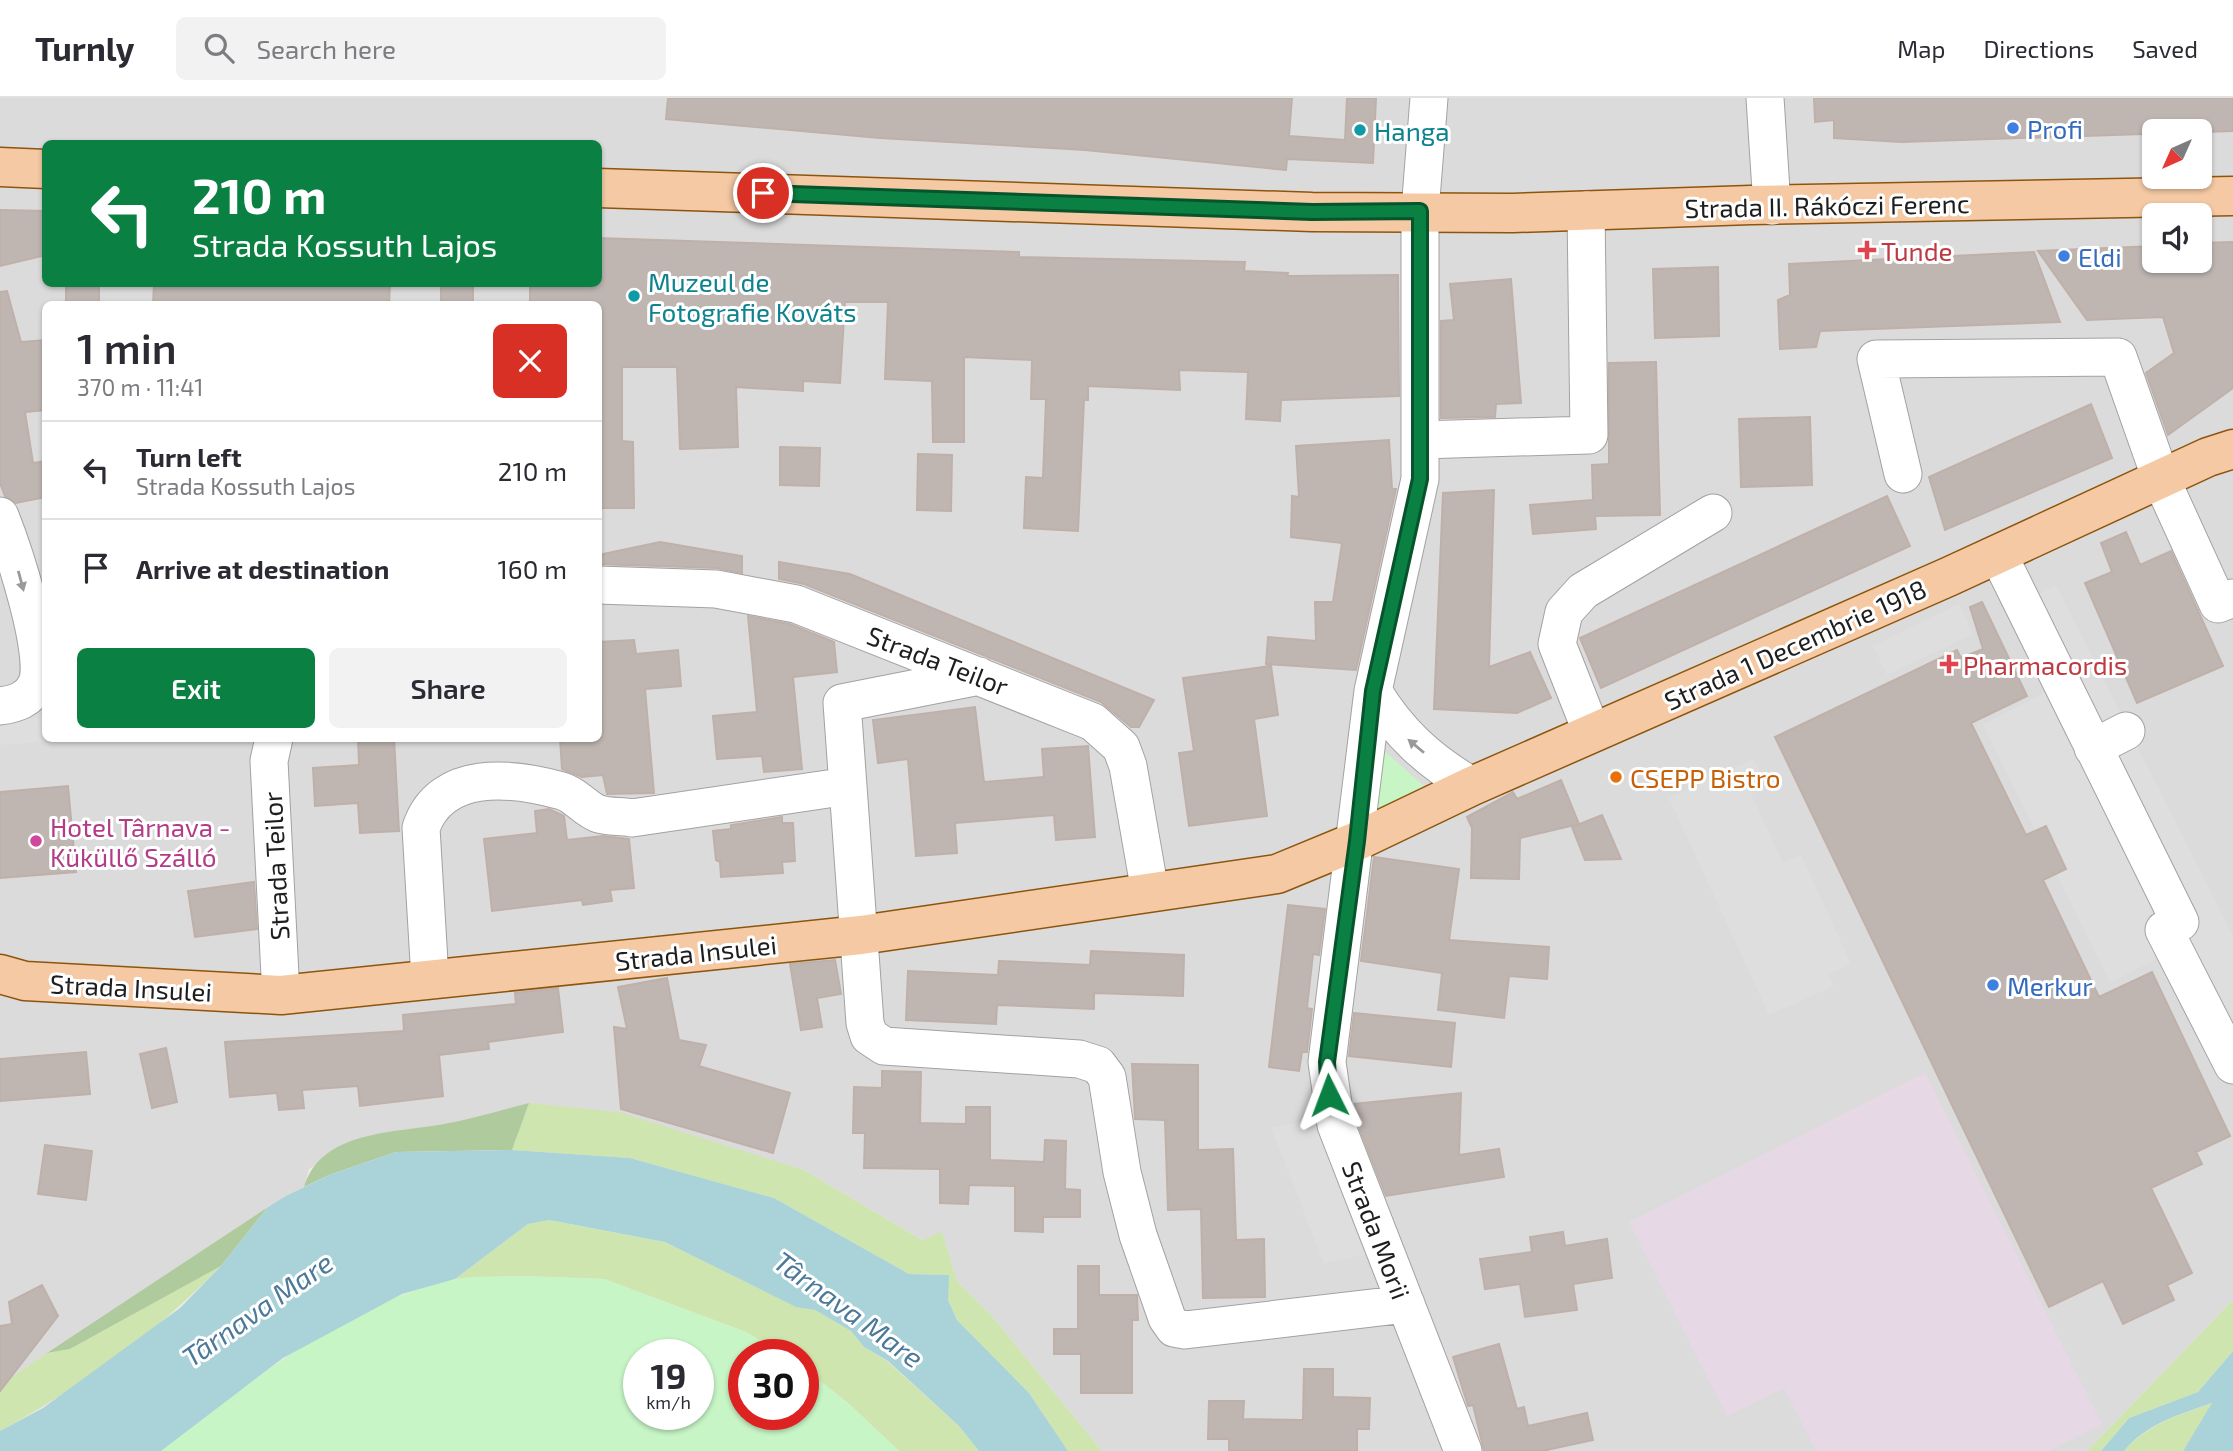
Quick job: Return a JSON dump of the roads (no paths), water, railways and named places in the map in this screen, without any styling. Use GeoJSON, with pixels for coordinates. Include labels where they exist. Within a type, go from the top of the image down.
{"type":"FeatureCollection","features":[{"type":"Feature","properties":{"kind":"main road"},"geometry":{"type":"LineString","coordinates":[[0,167],[42,169]]}},
{"type":"Feature","properties":{"kind":"main road","name":"Strada II. Rákóczi Ferenc"},"geometry":{"type":"LineString","coordinates":[[602,188],[1312,212],[1586,210],[2233,197]]}},
{"type":"Feature","properties":{"kind":"main road","name":"Strada 1 Decembrie 1918"},"geometry":{"type":"LineString","coordinates":[[1357,841],[1472,786],[1998,554],[2208,457],[2233,449]]}},
{"type":"Feature","properties":{"kind":"main road","name":"Strada Insulei"},"geometry":{"type":"LineString","coordinates":[[8,981],[281,995],[861,935],[1277,874],[1357,841]]}},
{"type":"Feature","properties":{"kind":"street","name":"Strada Morii"},"geometry":{"type":"LineString","coordinates":[[1429,98],[1420,211],[1420,479],[1373,691],[1357,841],[1327,1062],[1329,1095],[1336,1125],[1463,1451]]}},
{"type":"Feature","properties":{"kind":"street"},"geometry":{"type":"LineString","coordinates":[[1765,98],[1772,206]]}},
{"type":"Feature","properties":{"kind":"street"},"geometry":{"type":"LineString","coordinates":[[1420,440],[1589,435],[1586,210]]}},
{"type":"Feature","properties":{"kind":"street"},"geometry":{"type":"LineString","coordinates":[[1903,474],[1876,359],[2118,356],[2161,479],[2218,604],[2233,598]]}},
{"type":"Feature","properties":{"kind":"street"},"geometry":{"type":"LineString","coordinates":[[1592,733],[1557,644],[1564,612],[1583,591],[1713,513]]}},
{"type":"Feature","properties":{"kind":"street"},"geometry":{"type":"LineString","coordinates":[[0,516],[31,620],[40,671],[36,685],[28,695],[17,703],[0,706]]}},
{"type":"Feature","properties":{"kind":"street"},"geometry":{"type":"LineString","coordinates":[[1998,554],[2180,922],[2164,930],[2233,1065]]}},
{"type":"Feature","properties":{"kind":"street","name":"Strada Teilor"},"geometry":{"type":"LineString","coordinates":[[602,585],[672,585],[757,595],[796,604],[1093,722],[1121,747],[1128,766],[1150,892]]}},
{"type":"Feature","properties":{"kind":"street"},"geometry":{"type":"LineString","coordinates":[[979,676],[842,702],[861,935],[865,1023],[869,1036],[884,1046],[1079,1059],[1098,1065],[1107,1077],[1122,1172],[1138,1235],[1167,1318],[1174,1328],[1185,1330],[1406,1304]]}},
{"type":"Feature","properties":{"kind":"street"},"geometry":{"type":"LineString","coordinates":[[1373,691],[1406,737],[1450,774],[1472,786]]}},
{"type":"Feature","properties":{"kind":"street"},"geometry":{"type":"LineString","coordinates":[[2093,748],[2126,732]]}},
{"type":"Feature","properties":{"kind":"street","name":"Strada Teilor"},"geometry":{"type":"LineString","coordinates":[[273,742],[269,761],[281,995]]}},
{"type":"Feature","properties":{"kind":"street"},"geometry":{"type":"LineString","coordinates":[[430,979],[421,828],[427,810],[443,794],[470,782],[517,783],[565,792],[599,814],[632,817],[848,786]]}},
{"type":"Feature","properties":{"kind":"water","name":"Târnava Mare"},"geometry":{"type":"Polygon","coordinates":[[[512,1150],[630,1158],[774,1198],[909,1274],[949,1275],[948,1300],[957,1320],[1029,1393],[1068,1451],[979,1451],[959,1426],[888,1361],[864,1347],[851,1331],[815,1310],[796,1307],[665,1242],[549,1220],[528,1224],[455,1279],[402,1294],[283,1358],[161,1451],[0,1451],[0,1431],[43,1408],[180,1308],[221,1266],[268,1207],[286,1196],[329,1175],[396,1152],[512,1150]]]}},
{"type":"Feature","properties":{"kind":"water"},"geometry":{"type":"Polygon","coordinates":[[[2233,1351],[2233,1451],[2183,1451],[2212,1403],[2153,1427],[2124,1451],[2101,1451],[2129,1418],[2198,1392],[2233,1351]]]}},
{"type":"Feature","properties":{"kind":"place","name":"Profi"},"geometry":{"type":"Point","coordinates":[2013,128]}},
{"type":"Feature","properties":{"kind":"place","name":"Hanga"},"geometry":{"type":"Point","coordinates":[1360,130]}},
{"type":"Feature","properties":{"kind":"place","name":"Tunde"},"geometry":{"type":"Point","coordinates":[1867,250]}},
{"type":"Feature","properties":{"kind":"place","name":"Eldi"},"geometry":{"type":"Point","coordinates":[2064,256]}},
{"type":"Feature","properties":{"kind":"place","name":"Muzeul de Fotografie Kováts"},"geometry":{"type":"Point","coordinates":[634,296]}},
{"type":"Feature","properties":{"kind":"place","name":"Pharmacordis"},"geometry":{"type":"Point","coordinates":[1949,664]}},
{"type":"Feature","properties":{"kind":"place","name":"CSEPP Bistro"},"geometry":{"type":"Point","coordinates":[1616,777]}},
{"type":"Feature","properties":{"kind":"place","name":"Hotel Târnava - Küküllő Szálló"},"geometry":{"type":"Point","coordinates":[36,841]}},
{"type":"Feature","properties":{"kind":"place","name":"Merkur"},"geometry":{"type":"Point","coordinates":[1993,985]}}]}
